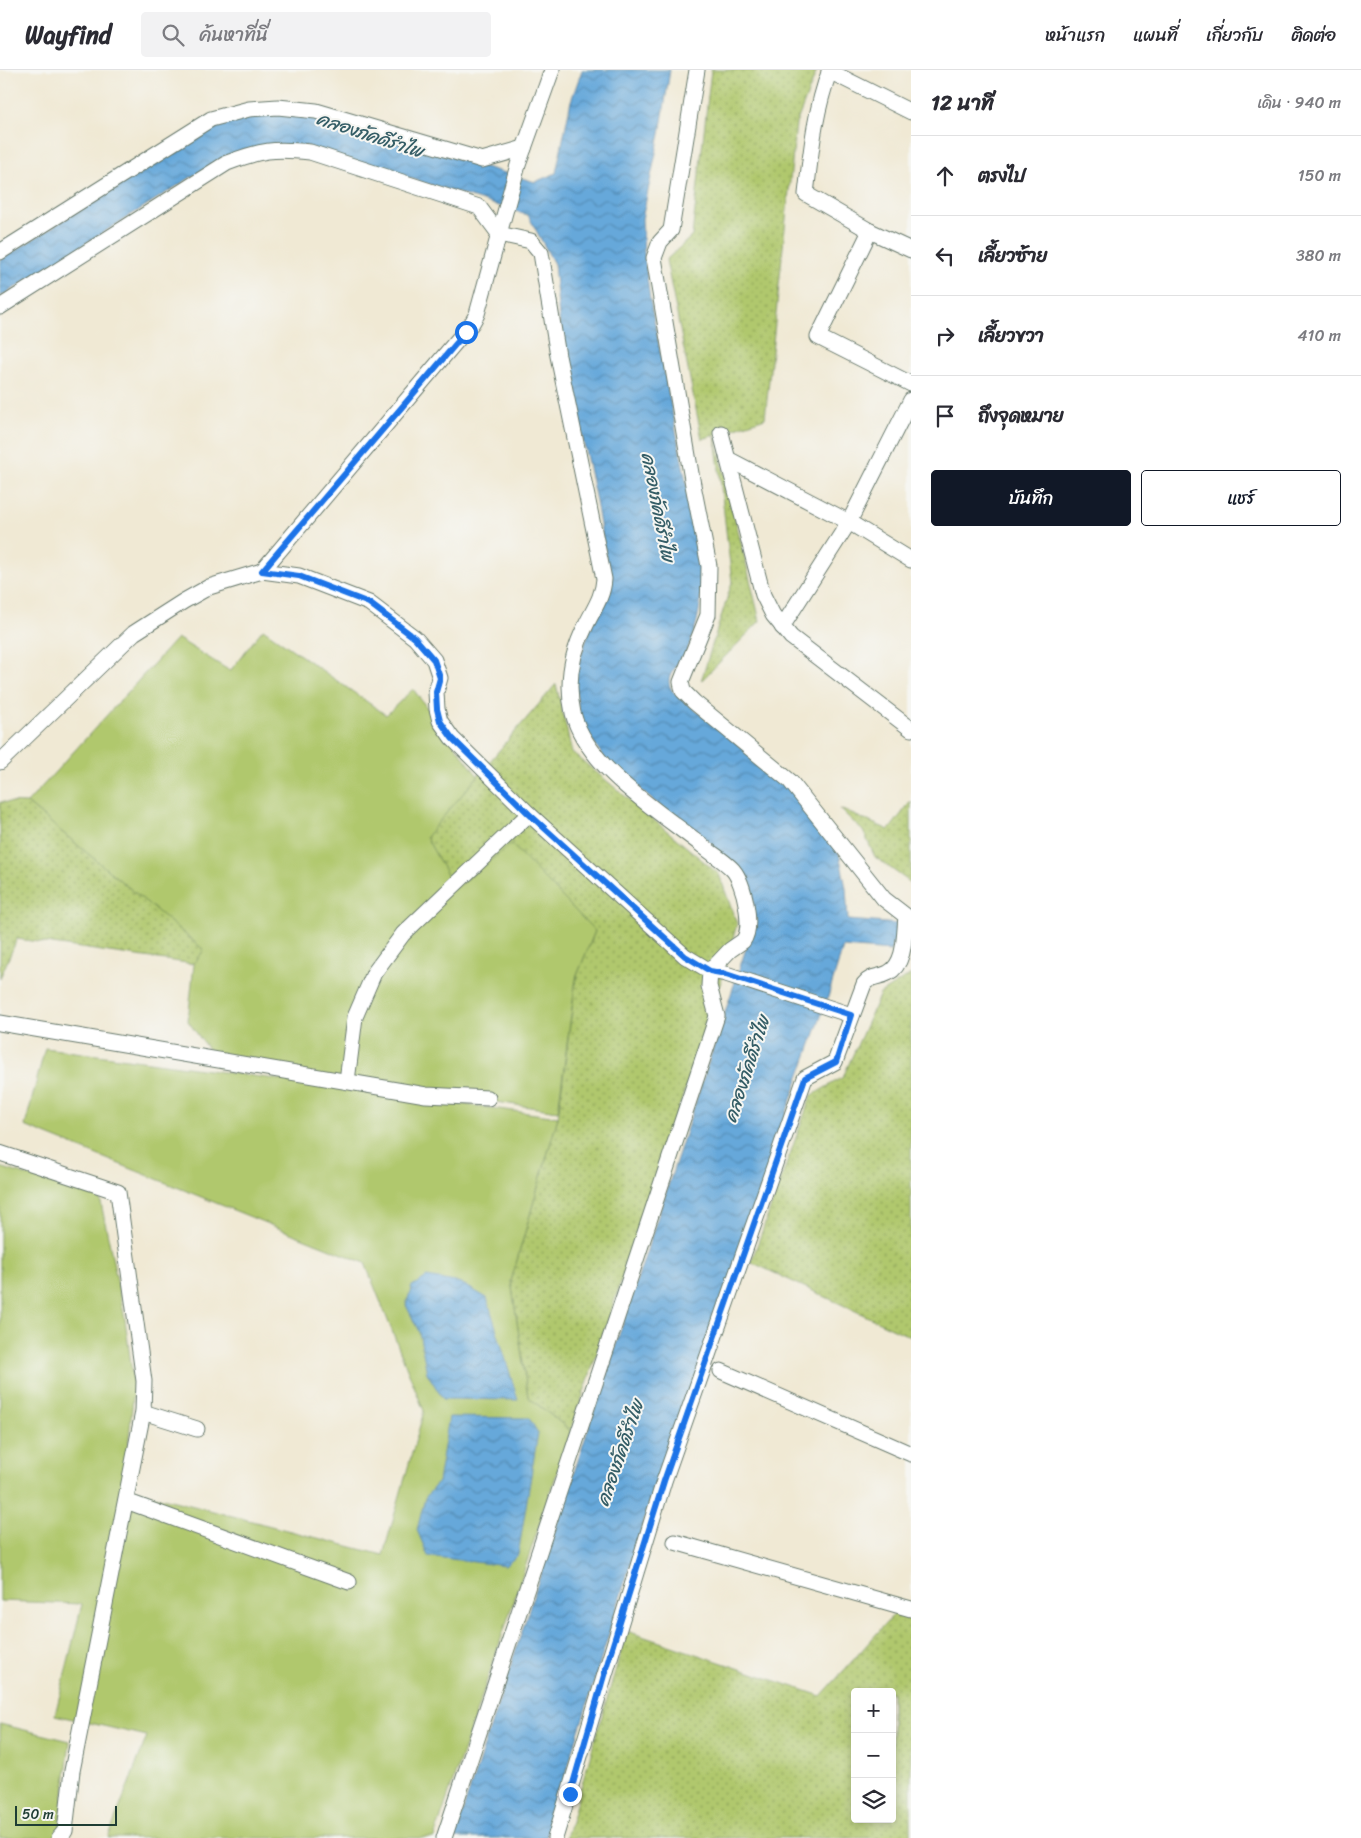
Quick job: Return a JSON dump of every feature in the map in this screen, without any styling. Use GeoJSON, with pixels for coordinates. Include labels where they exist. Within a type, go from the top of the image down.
{"type":"FeatureCollection","features":[{"type":"Feature","properties":{"kind":"street"},"geometry":{"type":"LineString","coordinates":[[262,571],[472,323],[477,314],[518,165],[552,70]]}},
{"type":"Feature","properties":{"kind":"street"},"geometry":{"type":"LineString","coordinates":[[555,1838],[664,1481],[805,1078],[836,1062],[844,1013],[868,979],[888,973],[900,962],[906,914],[884,899],[790,781],[683,691],[681,682],[708,615],[710,566],[693,485],[654,258],[660,242],[671,230],[696,70]]}},
{"type":"Feature","properties":{"kind":"street"},"geometry":{"type":"LineString","coordinates":[[911,112],[830,71],[819,99],[806,194],[870,232],[911,250]]}},
{"type":"Feature","properties":{"kind":"street"},"geometry":{"type":"LineString","coordinates":[[0,252],[211,119],[249,109],[278,107],[316,111],[482,160],[524,148]]}},
{"type":"Feature","properties":{"kind":"street"},"geometry":{"type":"LineString","coordinates":[[0,307],[227,163],[258,151],[284,149],[310,152],[479,207],[501,229],[531,241],[541,253],[558,356],[604,579],[600,598],[573,654],[570,692],[573,712],[580,733],[594,756],[643,799],[732,869],[742,886],[748,924],[745,938],[730,950],[710,971],[710,986],[717,1016],[444,1838]]}},
{"type":"Feature","properties":{"kind":"street"},"geometry":{"type":"LineString","coordinates":[[870,232],[818,337],[911,384]]}},
{"type":"Feature","properties":{"kind":"street"},"geometry":{"type":"LineString","coordinates":[[782,627],[849,522],[911,400]]}},
{"type":"Feature","properties":{"kind":"street"},"geometry":{"type":"LineString","coordinates":[[721,433],[763,595],[782,627],[791,637],[911,728]]}},
{"type":"Feature","properties":{"kind":"street"},"geometry":{"type":"LineString","coordinates":[[728,459],[849,522],[911,560]]}},
{"type":"Feature","properties":{"kind":"street"},"geometry":{"type":"LineString","coordinates":[[0,762],[134,634],[209,587],[262,571],[299,576],[369,603],[415,638],[434,660],[440,678],[436,692],[440,721],[452,738],[529,814],[685,956],[710,971],[726,974],[844,1013]]}},
{"type":"Feature","properties":{"kind":"street"},"geometry":{"type":"LineString","coordinates":[[346,1080],[355,1017],[374,973],[403,934],[529,814]]}},
{"type":"Feature","properties":{"kind":"street"},"geometry":{"type":"LineString","coordinates":[[0,1023],[426,1095],[488,1098]]}},
{"type":"Feature","properties":{"kind":"street"},"geometry":{"type":"LineString","coordinates":[[0,1153],[118,1192],[144,1381],[143,1412],[72,1771],[65,1831],[59,1838]]}},
{"type":"Feature","properties":{"kind":"street"},"geometry":{"type":"LineString","coordinates":[[721,1371],[911,1454]]}},
{"type":"Feature","properties":{"kind":"street"},"geometry":{"type":"LineString","coordinates":[[143,1412],[197,1429]]}},
{"type":"Feature","properties":{"kind":"street"},"geometry":{"type":"LineString","coordinates":[[126,1501],[350,1582]]}},
{"type":"Feature","properties":{"kind":"street"},"geometry":{"type":"LineString","coordinates":[[676,1542],[911,1609]]}},
{"type":"Feature","properties":{"kind":"green space"},"geometry":{"type":"Polygon","coordinates":[[[711,70],[817,70],[796,124],[765,418],[702,439],[666,260],[692,236],[711,70]]]}},
{"type":"Feature","properties":{"kind":"green space"},"geometry":{"type":"Polygon","coordinates":[[[715,435],[760,621],[701,681],[732,582],[715,435]]]}},
{"type":"Feature","properties":{"kind":"green space"},"geometry":{"type":"Polygon","coordinates":[[[263,629],[386,715],[413,689],[478,776],[426,837],[455,889],[511,844],[595,931],[576,978],[558,1111],[217,1062],[188,1021],[194,964],[204,950],[27,803],[177,638],[230,671],[263,629]]]}},
{"type":"Feature","properties":{"kind":"green space"},"geometry":{"type":"Polygon","coordinates":[[[556,684],[572,752],[719,874],[737,924],[719,988],[571,1431],[528,1397],[511,1281],[558,1117],[576,978],[595,931],[455,889],[425,837],[556,684]]]}},
{"type":"Feature","properties":{"kind":"green space"},"geometry":{"type":"Polygon","coordinates":[[[911,801],[911,883],[875,857],[863,831],[840,809],[889,830],[911,801]]]}},
{"type":"Feature","properties":{"kind":"green space"},"geometry":{"type":"Polygon","coordinates":[[[0,802],[27,803],[205,950],[194,964],[17,939],[0,978],[0,802]]]}},
{"type":"Feature","properties":{"kind":"green space"},"geometry":{"type":"Polygon","coordinates":[[[911,974],[911,1337],[751,1262],[811,1096],[843,1077],[880,994],[911,974]]]}},
{"type":"Feature","properties":{"kind":"green space"},"geometry":{"type":"Polygon","coordinates":[[[45,1048],[558,1117],[511,1281],[528,1397],[571,1431],[434,1838],[108,1838],[147,1736],[55,1715],[82,1604],[0,1601],[0,1167],[100,1198],[125,1319],[134,1388],[124,1488],[383,1555],[424,1411],[365,1263],[25,1126],[45,1048]]]}},
{"type":"Feature","properties":{"kind":"green space"},"geometry":{"type":"Polygon","coordinates":[[[896,1612],[911,1617],[911,1838],[566,1838],[627,1631],[821,1696],[896,1612]]]}},
{"type":"Feature","properties":{"kind":"green space"},"geometry":{"type":"Polygon","coordinates":[[[0,1724],[70,1741],[60,1829],[53,1838],[0,1838],[0,1724]]]}},
{"type":"Feature","properties":{"kind":"water","name":"คลองภัคดีรำไพ"},"geometry":{"type":"Polygon","coordinates":[[[582,70],[670,70],[660,134],[642,219],[644,253],[650,300],[702,561],[701,595],[696,626],[688,648],[670,676],[670,687],[679,697],[789,786],[839,853],[846,888],[848,920],[900,924],[898,943],[892,943],[891,951],[843,947],[828,997],[783,1122],[716,1328],[669,1439],[546,1838],[454,1838],[754,924],[753,898],[741,874],[607,762],[580,722],[574,676],[592,623],[606,602],[611,587],[595,496],[561,337],[554,264],[528,215],[306,146],[225,156],[0,297],[0,260],[213,127],[243,117],[276,112],[315,116],[535,182],[556,173],[571,101],[582,70]]]}},
{"type":"Feature","properties":{"kind":"water"},"geometry":{"type":"Polygon","coordinates":[[[427,1277],[461,1283],[487,1298],[518,1400],[443,1399],[427,1373],[419,1332],[406,1305],[412,1286],[427,1277]]]}},
{"type":"Feature","properties":{"kind":"water"},"geometry":{"type":"Polygon","coordinates":[[[449,1417],[529,1418],[538,1433],[518,1555],[505,1566],[428,1556],[417,1530],[425,1498],[438,1482],[449,1417]]]}},
{"type":"Feature","properties":{"kind":"route"},"geometry":{"type":"LineString","coordinates":[[466,332],[262,571],[299,576],[369,603],[415,638],[434,660],[440,678],[436,692],[437,709],[440,721],[452,738],[529,814],[685,956],[710,971],[726,974],[851,1015],[836,1062],[805,1078],[664,1481],[611,1651],[570,1794]]}}]}
